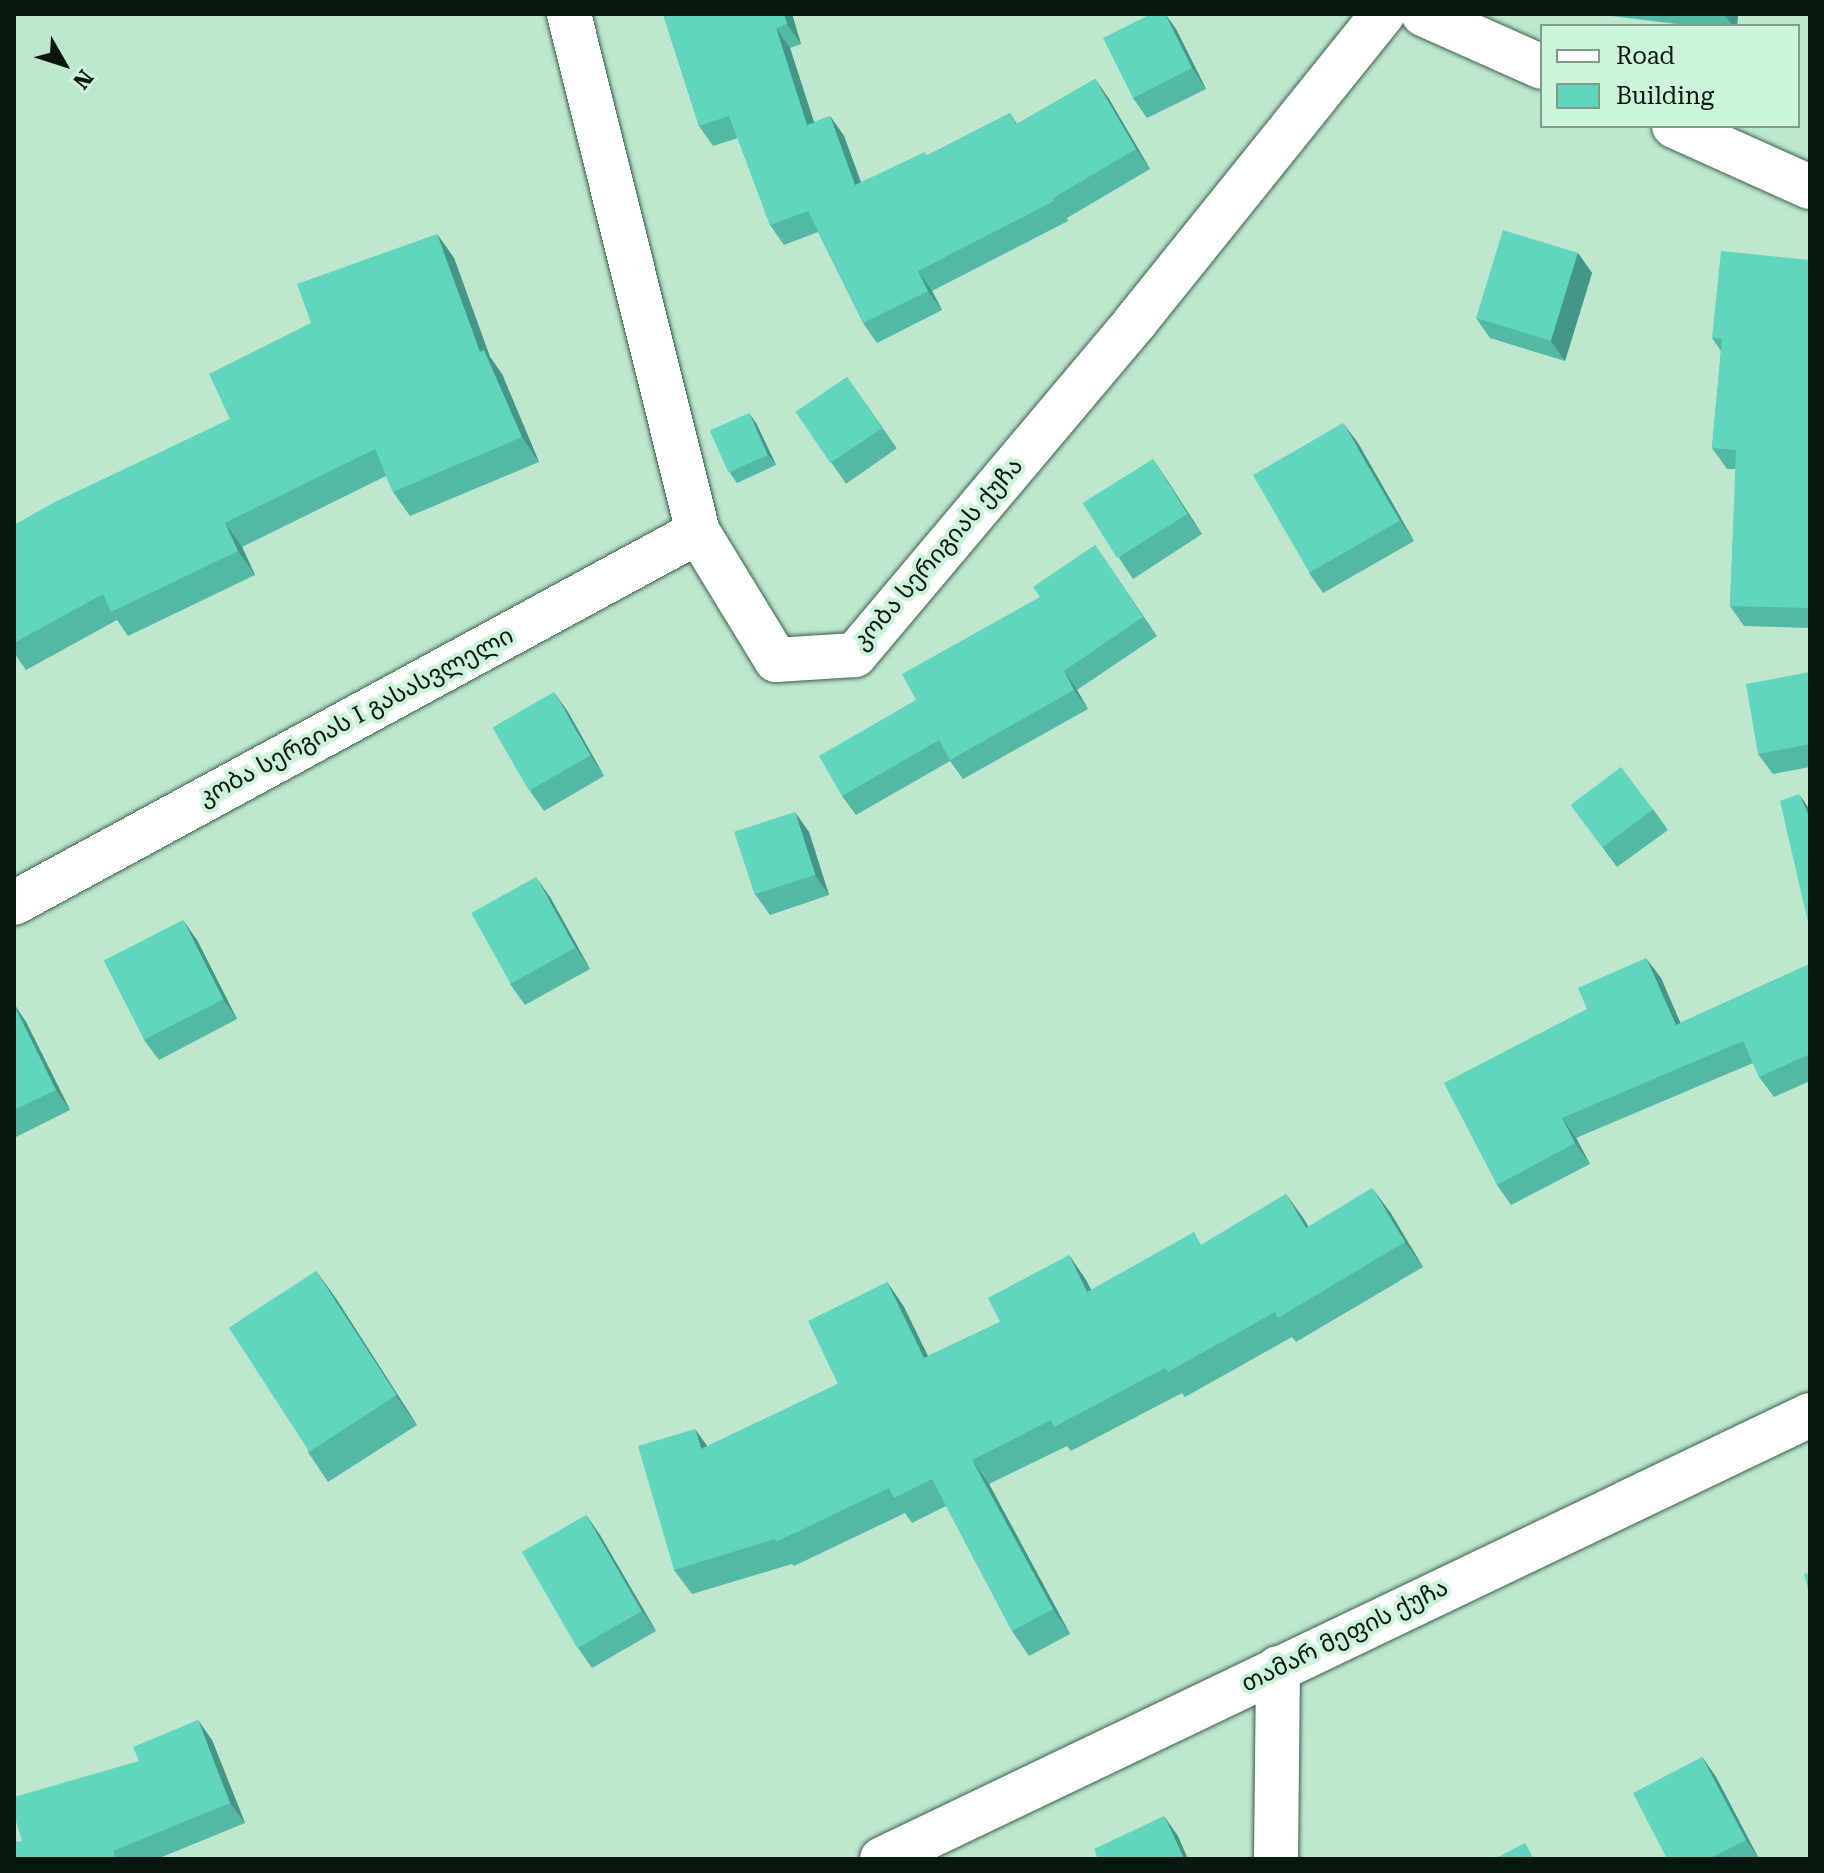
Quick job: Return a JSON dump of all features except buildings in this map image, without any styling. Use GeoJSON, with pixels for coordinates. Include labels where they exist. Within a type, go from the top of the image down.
{"type":"FeatureCollection","features":[{"type":"Feature","properties":{"kind":"street","name":"კობა სერიგიას ქუჩა"},"geometry":{"type":"LineString","coordinates":[[569,14],[698,532],[776,660],[855,655],[1136,321],[1383,14]]}},
{"type":"Feature","properties":{"kind":"street"},"geometry":{"type":"LineString","coordinates":[[1423,14],[1540,66]]}},
{"type":"Feature","properties":{"kind":"street"},"geometry":{"type":"LineString","coordinates":[[1678,128],[1810,187]]}},
{"type":"Feature","properties":{"kind":"street","name":"კობა სერგიას I გასასვლელი"},"geometry":{"type":"LineString","coordinates":[[14,903],[698,532]]}},
{"type":"Feature","properties":{"kind":"street","name":"თამარ მეფის ქუჩა"},"geometry":{"type":"LineString","coordinates":[[882,1859],[1810,1415]]}},
{"type":"Feature","properties":{"kind":"street"},"geometry":{"type":"LineString","coordinates":[[1276,1859],[1278,1668]]}}]}
